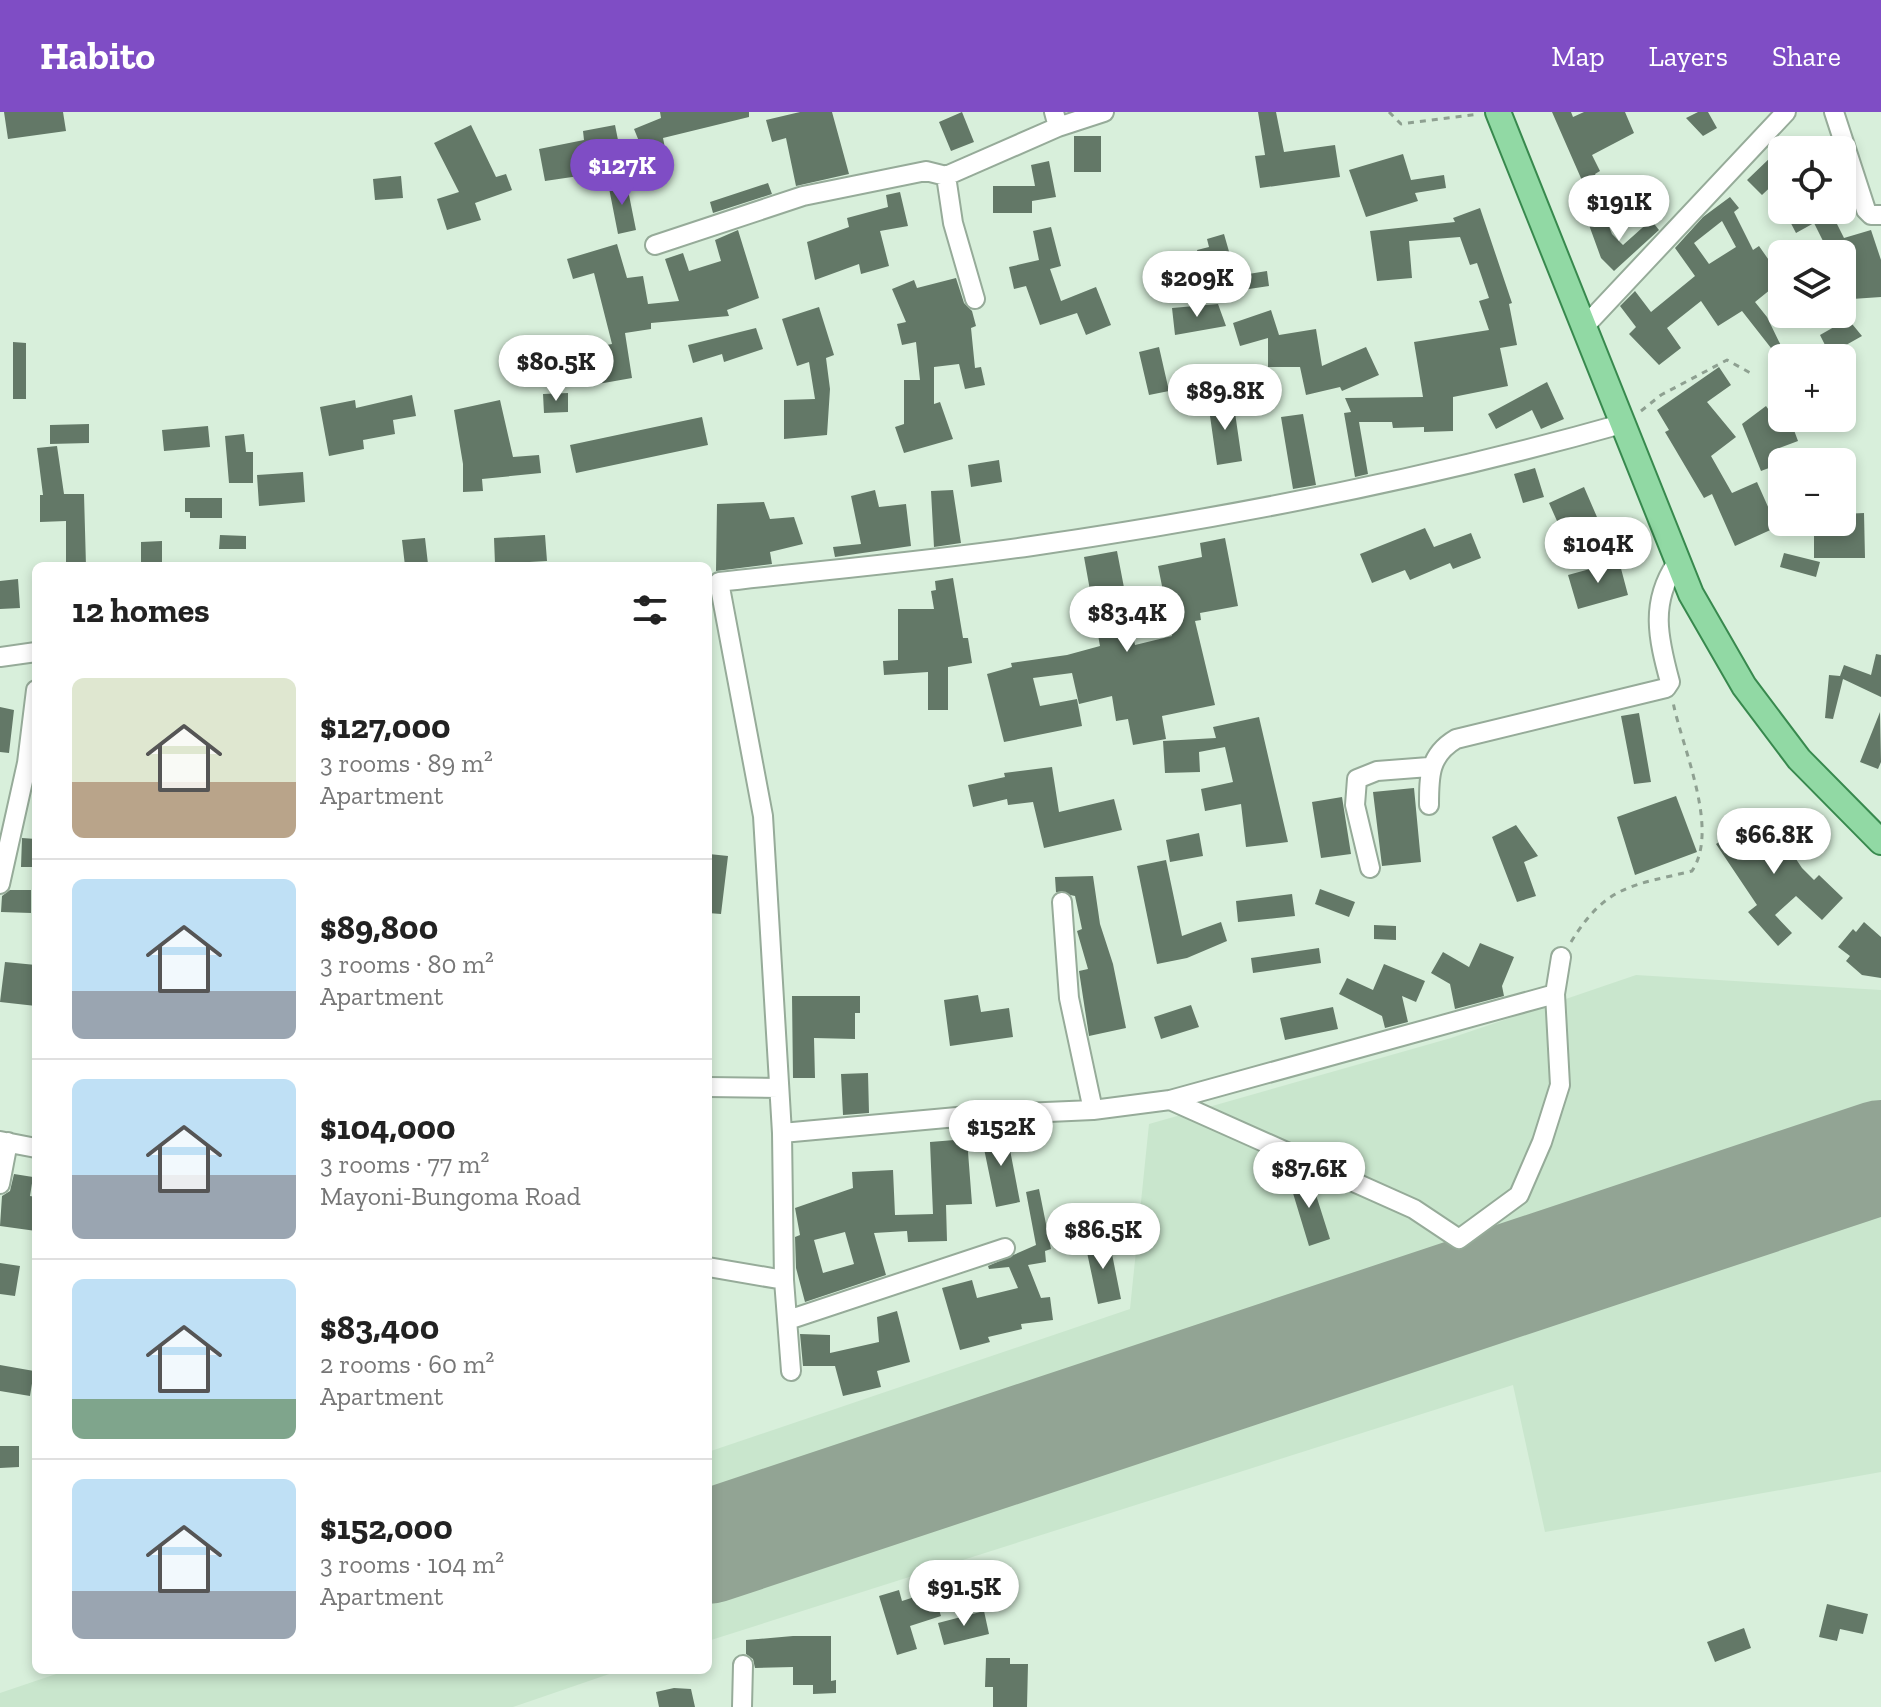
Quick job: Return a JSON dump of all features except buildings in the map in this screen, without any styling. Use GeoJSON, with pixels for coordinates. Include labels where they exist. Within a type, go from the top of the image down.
{"type":"FeatureCollection","features":[{"type":"Feature","properties":{"kind":"main road"},"geometry":{"type":"LineString","coordinates":[[1490,113],[1585,326],[1625,423],[1676,564],[1744,686],[1799,759],[1881,842]]}},
{"type":"Feature","properties":{"kind":"street"},"geometry":{"type":"LineString","coordinates":[[655,245],[803,196],[926,171],[946,176],[1056,120],[1104,112]]}},
{"type":"Feature","properties":{"kind":"street"},"geometry":{"type":"LineString","coordinates":[[1585,326],[1786,112]]}},
{"type":"Feature","properties":{"kind":"street"},"geometry":{"type":"LineString","coordinates":[[1834,112],[1866,210],[1871,215],[1881,215]]}},
{"type":"Feature","properties":{"kind":"street"},"geometry":{"type":"LineString","coordinates":[[946,176],[953,223],[975,299]]}},
{"type":"Feature","properties":{"kind":"street"},"geometry":{"type":"LineString","coordinates":[[791,1371],[784,1280],[782,1133],[763,816],[714,582],[1029,546],[1340,493],[1505,457],[1625,423]]}},
{"type":"Feature","properties":{"kind":"street"},"geometry":{"type":"LineString","coordinates":[[1429,805],[1429,767],[1456,739],[1661,689],[1670,682],[1658,639],[1657,608],[1663,583],[1676,564]]}},
{"type":"Feature","properties":{"kind":"street"},"geometry":{"type":"LineString","coordinates":[[0,657],[32,653]]}},
{"type":"Feature","properties":{"kind":"street"},"geometry":{"type":"LineString","coordinates":[[0,884],[27,763],[32,722]]}},
{"type":"Feature","properties":{"kind":"street"},"geometry":{"type":"LineString","coordinates":[[1370,868],[1355,805],[1357,779],[1377,771],[1429,767]]}},
{"type":"Feature","properties":{"kind":"street"},"geometry":{"type":"LineString","coordinates":[[1062,902],[1069,998],[1093,1110]]}},
{"type":"Feature","properties":{"kind":"street"},"geometry":{"type":"LineString","coordinates":[[1170,1100],[1414,1209],[1459,1239],[1519,1195],[1542,1142],[1560,1085],[1555,994],[1561,957]]}},
{"type":"Feature","properties":{"kind":"street"},"geometry":{"type":"LineString","coordinates":[[782,1133],[979,1115],[1093,1110],[1170,1100],[1555,994]]}},
{"type":"Feature","properties":{"kind":"street"},"geometry":{"type":"LineString","coordinates":[[712,1087],[779,1088]]}},
{"type":"Feature","properties":{"kind":"street"},"geometry":{"type":"LineString","coordinates":[[0,1184],[4,1141],[32,1147]]}},
{"type":"Feature","properties":{"kind":"street"},"geometry":{"type":"LineString","coordinates":[[788,1320],[1005,1248]]}},
{"type":"Feature","properties":{"kind":"street"},"geometry":{"type":"LineString","coordinates":[[712,1268],[784,1280]]}},
{"type":"Feature","properties":{"kind":"street"},"geometry":{"type":"LineString","coordinates":[[742,1707],[743,1665]]}},
{"type":"Feature","properties":{"kind":"path"},"geometry":{"type":"LineString","coordinates":[[1389,112],[1401,124],[1490,113]]}},
{"type":"Feature","properties":{"kind":"path"},"geometry":{"type":"LineString","coordinates":[[1625,423],[1661,395],[1727,360],[1754,375]]}},
{"type":"Feature","properties":{"kind":"path"},"geometry":{"type":"LineString","coordinates":[[1561,957],[1583,922],[1613,892],[1692,871],[1702,856],[1700,797],[1679,730],[1670,682]]}},
{"type":"Feature","properties":{"kind":"shaded area"},"geometry":{"type":"Polygon","coordinates":[[[1636,975],[1881,990],[1881,1472],[1545,1532],[1513,1385],[712,1640],[712,1451],[1130,1309],[1149,1124],[1451,1038],[1636,975]]]}},
{"type":"Feature","properties":{"kind":"shaded area"},"geometry":{"type":"Polygon","coordinates":[[[56,1674],[609,1674],[513,1707],[0,1707],[0,1693],[56,1674]]]}},
{"type":"Feature","properties":{"kind":"runway"},"geometry":{"type":"LineString","coordinates":[[712,1546],[1881,1157]]}}]}
